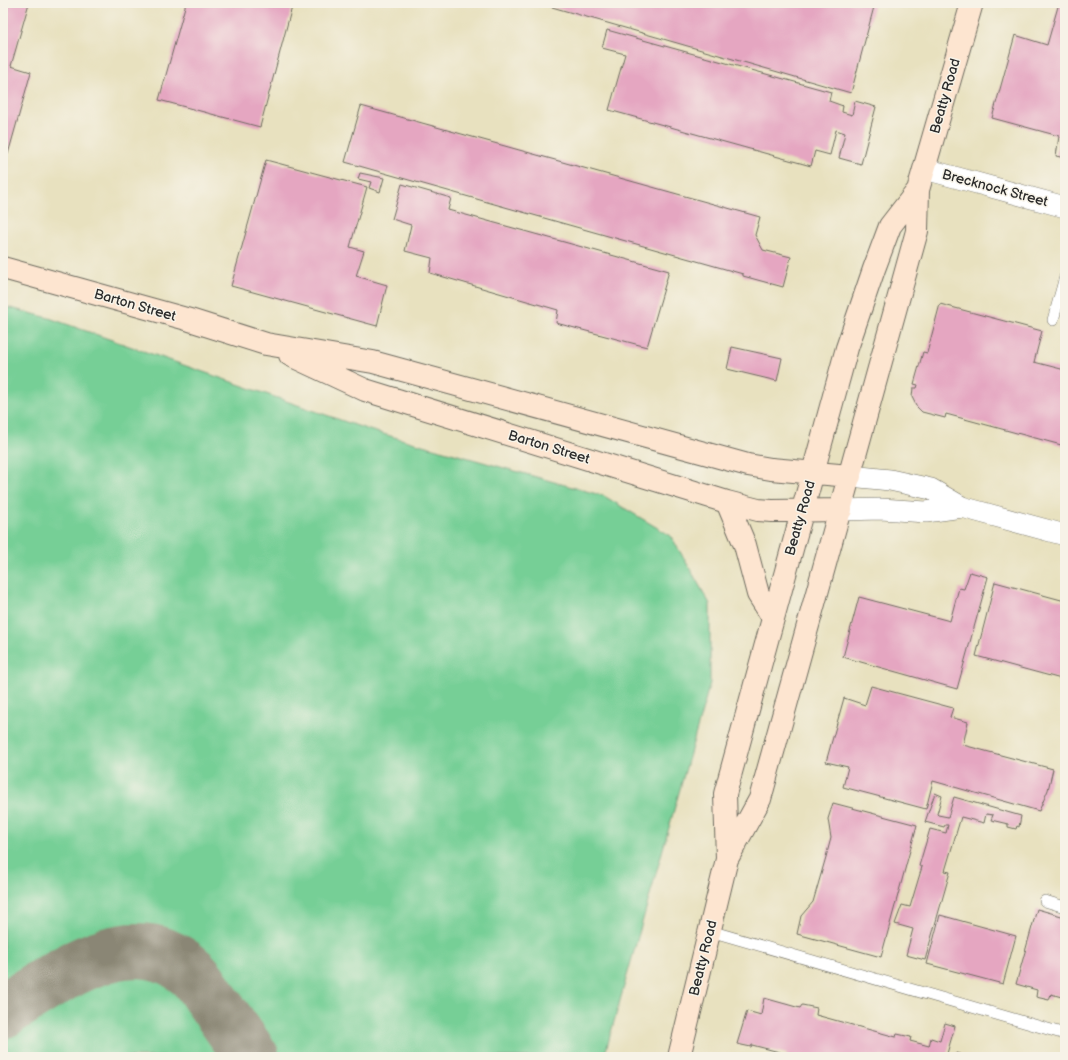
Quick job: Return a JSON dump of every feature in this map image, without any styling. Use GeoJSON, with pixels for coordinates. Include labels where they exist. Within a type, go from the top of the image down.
{"type":"FeatureCollection","features":[{"type":"Feature","properties":{"kind":"main road","name":"Beatty Road"},"geometry":{"type":"LineString","coordinates":[[727,859],[760,799],[917,231],[918,190],[972,3]]}},
{"type":"Feature","properties":{"kind":"main road","name":"Beatty Road"},"geometry":{"type":"LineString","coordinates":[[679,1057],[727,859],[725,794],[772,616],[847,348],[874,269],[890,226],[918,190]]}},
{"type":"Feature","properties":{"kind":"main road","name":"Barton Street"},"geometry":{"type":"LineString","coordinates":[[3,268],[190,320],[266,344],[366,390],[727,502],[758,510],[802,512],[841,510]]}},
{"type":"Feature","properties":{"kind":"main road","name":"Barton Street"},"geometry":{"type":"LineString","coordinates":[[266,344],[373,362],[748,465],[850,476]]}},
{"type":"Feature","properties":{"kind":"main road"},"geometry":{"type":"LineString","coordinates":[[727,502],[745,546],[758,594],[772,616]]}},
{"type":"Feature","properties":{"kind":"street","name":"Brecknock Street"},"geometry":{"type":"LineString","coordinates":[[924,169],[1065,207]]}},
{"type":"Feature","properties":{"kind":"street"},"geometry":{"type":"LineString","coordinates":[[850,476],[890,480],[931,489],[962,507],[1065,535]]}},
{"type":"Feature","properties":{"kind":"street"},"geometry":{"type":"LineString","coordinates":[[841,510],[881,509],[926,512],[962,507]]}},
{"type":"Feature","properties":{"kind":"lane"},"geometry":{"type":"LineString","coordinates":[[890,226],[917,231]]}},
{"type":"Feature","properties":{"kind":"lane"},"geometry":{"type":"LineString","coordinates":[[1053,320],[1065,277]]}},
{"type":"Feature","properties":{"kind":"lane"},"geometry":{"type":"LineString","coordinates":[[1045,901],[1065,906]]}},
{"type":"Feature","properties":{"kind":"lane"},"geometry":{"type":"LineString","coordinates":[[710,932],[1065,1034]]}},
{"type":"Feature","properties":{"kind":"green space"},"geometry":{"type":"Polygon","coordinates":[[[3,306],[49,318],[369,430],[604,496],[671,536],[710,604],[710,683],[604,1057],[3,1057],[3,306]]]}},
{"type":"Feature","properties":{"kind":"building"},"geometry":{"type":"Polygon","coordinates":[[[3,3],[29,3],[11,66],[31,72],[8,154],[3,153],[3,3]]]}},
{"type":"Feature","properties":{"kind":"building"},"geometry":{"type":"Polygon","coordinates":[[[186,3],[293,3],[260,127],[159,100],[186,3]]]}},
{"type":"Feature","properties":{"kind":"building"},"geometry":{"type":"Polygon","coordinates":[[[538,3],[875,3],[851,93],[538,3]]]}},
{"type":"Feature","properties":{"kind":"building"},"geometry":{"type":"Polygon","coordinates":[[[1059,3],[1065,3],[1065,158],[1056,156],[1059,136],[992,118],[1015,35],[1047,45],[1059,3]]]}},
{"type":"Feature","properties":{"kind":"building"},"geometry":{"type":"Polygon","coordinates":[[[607,30],[831,92],[829,101],[843,106],[842,112],[852,115],[855,101],[876,107],[861,164],[839,158],[845,133],[836,130],[830,155],[815,151],[811,166],[609,110],[625,54],[602,48],[607,30]]]}},
{"type":"Feature","properties":{"kind":"building"},"geometry":{"type":"Polygon","coordinates":[[[361,106],[760,217],[755,235],[763,250],[791,257],[783,287],[743,276],[743,274],[345,162],[361,106]]]}},
{"type":"Feature","properties":{"kind":"building"},"geometry":{"type":"Polygon","coordinates":[[[266,160],[367,187],[350,247],[364,251],[356,276],[387,285],[377,326],[231,286],[266,160]]]}},
{"type":"Feature","properties":{"kind":"building"},"geometry":{"type":"Polygon","coordinates":[[[360,173],[384,178],[380,192],[369,188],[371,182],[358,179],[360,173]]]}},
{"type":"Feature","properties":{"kind":"building"},"geometry":{"type":"Polygon","coordinates":[[[402,184],[451,198],[448,210],[669,271],[647,347],[556,323],[558,310],[430,273],[432,258],[405,251],[411,225],[392,219],[402,184]]]}},
{"type":"Feature","properties":{"kind":"building"},"geometry":{"type":"Polygon","coordinates":[[[940,304],[1042,331],[1034,362],[1065,370],[1065,446],[946,414],[945,418],[922,412],[917,407],[912,397],[913,388],[917,388],[918,385],[914,384],[923,352],[927,353],[940,304]]]}},
{"type":"Feature","properties":{"kind":"building"},"geometry":{"type":"Polygon","coordinates":[[[732,347],[782,358],[777,381],[727,369],[732,347]]]}},
{"type":"Feature","properties":{"kind":"building"},"geometry":{"type":"Polygon","coordinates":[[[970,572],[988,577],[957,689],[843,657],[859,597],[950,621],[959,588],[964,589],[970,572]]]}},
{"type":"Feature","properties":{"kind":"building"},"geometry":{"type":"Polygon","coordinates":[[[995,582],[1065,601],[1065,680],[976,656],[995,582]]]}},
{"type":"Feature","properties":{"kind":"building"},"geometry":{"type":"Polygon","coordinates":[[[871,686],[953,708],[950,717],[968,722],[963,745],[1053,769],[1048,790],[1039,811],[933,781],[926,809],[843,787],[848,767],[826,762],[844,698],[865,705],[871,686]]]}},
{"type":"Feature","properties":{"kind":"building"},"geometry":{"type":"Polygon","coordinates":[[[935,793],[942,796],[938,815],[948,817],[954,797],[1021,816],[1019,827],[1017,826],[1016,829],[1008,827],[1008,824],[991,820],[993,815],[986,814],[984,823],[961,817],[945,871],[950,872],[925,960],[906,955],[913,929],[895,924],[902,905],[910,907],[922,867],[919,866],[930,829],[946,833],[948,825],[945,825],[944,827],[925,822],[935,793]]]}},
{"type":"Feature","properties":{"kind":"building"},"geometry":{"type":"Polygon","coordinates":[[[833,803],[917,825],[881,957],[797,934],[801,916],[813,902],[826,857],[831,838],[828,819],[833,803]]]}},
{"type":"Feature","properties":{"kind":"building"},"geometry":{"type":"Polygon","coordinates":[[[1037,909],[1065,917],[1065,998],[1051,994],[1049,1000],[1036,997],[1037,990],[1016,984],[1037,909]]]}},
{"type":"Feature","properties":{"kind":"building"},"geometry":{"type":"Polygon","coordinates":[[[940,915],[1016,936],[1003,984],[927,964],[940,915]]]}},
{"type":"Feature","properties":{"kind":"building"},"geometry":{"type":"Polygon","coordinates":[[[764,998],[800,1008],[802,1005],[817,1008],[816,1015],[896,1037],[897,1034],[911,1037],[910,1041],[929,1046],[931,1038],[940,1041],[945,1023],[955,1026],[946,1057],[786,1057],[787,1054],[752,1045],[751,1047],[737,1044],[747,1011],[761,1015],[764,998]]]}},
{"type":"Feature","properties":{"kind":"building"},"geometry":{"type":"Polygon","coordinates":[[[956,1053],[970,1057],[955,1057],[956,1053]]]}},
{"type":"Feature","properties":{"kind":"taxiway"},"geometry":{"type":"LineString","coordinates":[[3,1011],[47,983],[95,959],[120,952],[145,951],[169,957],[192,973],[200,982],[252,1057]]}}]}
